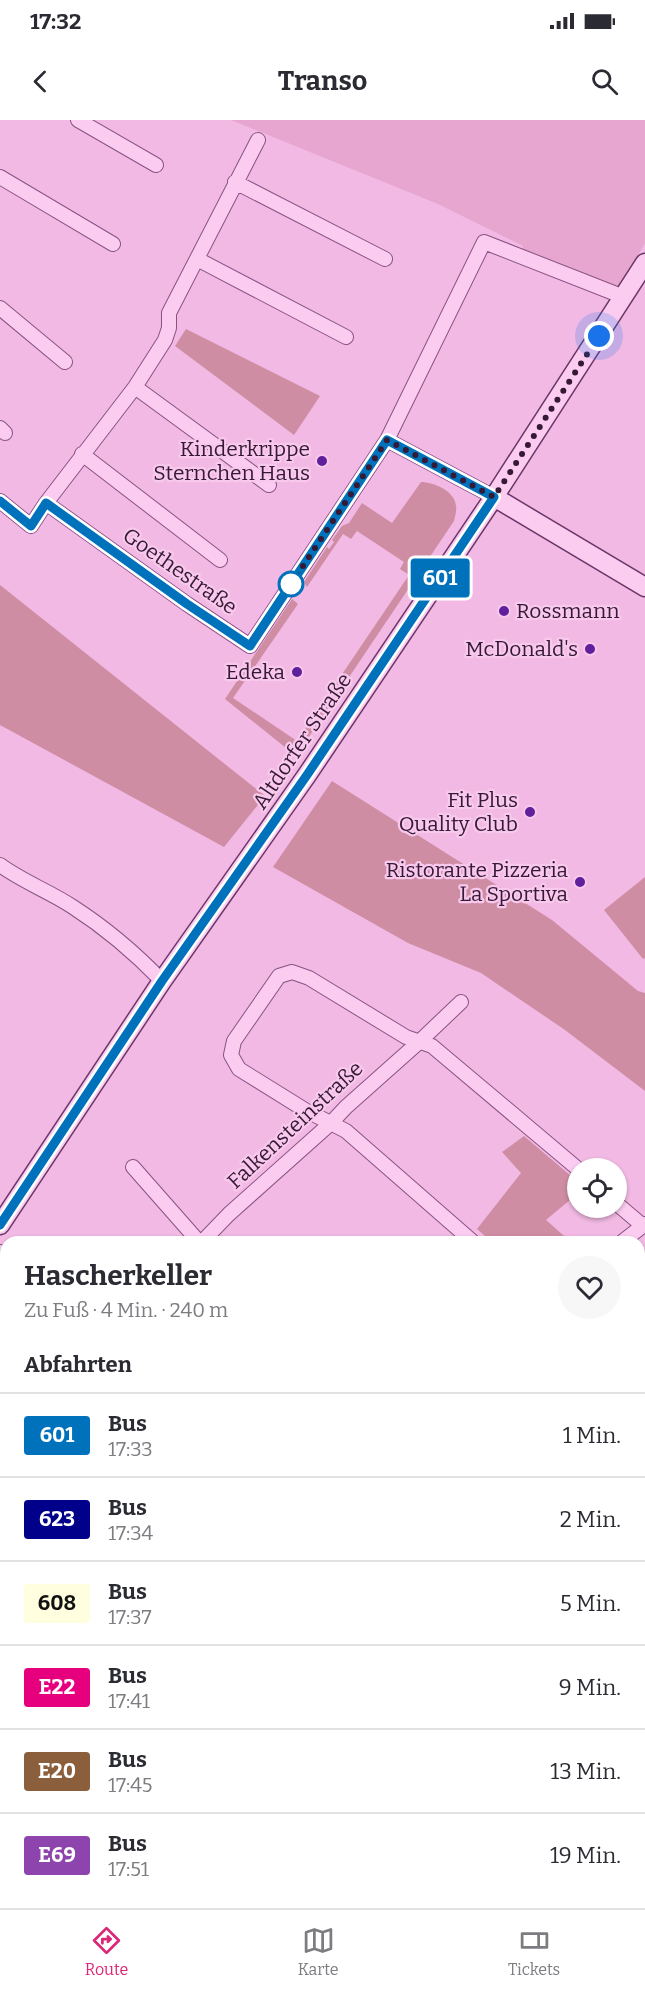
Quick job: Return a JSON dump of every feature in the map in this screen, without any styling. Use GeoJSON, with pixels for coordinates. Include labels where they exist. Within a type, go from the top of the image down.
{"type":"FeatureCollection","features":[{"type":"Feature","properties":{"kind":"main road","name":"Altdorfer Straße"},"geometry":{"type":"LineString","coordinates":[[0,1225],[162,981],[307,775],[494,497],[640,271]]}},
{"type":"Feature","properties":{"kind":"main road"},"geometry":{"type":"LineString","coordinates":[[494,497],[645,587]]}},
{"type":"Feature","properties":{"kind":"street"},"geometry":{"type":"LineString","coordinates":[[78,120],[156,165]]}},
{"type":"Feature","properties":{"kind":"street"},"geometry":{"type":"LineString","coordinates":[[0,501],[31,526],[82,454],[135,387],[165,340],[169,328],[169,313],[258,140]]}},
{"type":"Feature","properties":{"kind":"street"},"geometry":{"type":"LineString","coordinates":[[0,177],[113,244]]}},
{"type":"Feature","properties":{"kind":"street"},"geometry":{"type":"LineString","coordinates":[[235,182],[385,259]]}},
{"type":"Feature","properties":{"kind":"street"},"geometry":{"type":"LineString","coordinates":[[494,497],[387,440],[484,242],[624,297]]}},
{"type":"Feature","properties":{"kind":"street"},"geometry":{"type":"LineString","coordinates":[[197,259],[346,337]]}},
{"type":"Feature","properties":{"kind":"street"},"geometry":{"type":"LineString","coordinates":[[0,308],[65,362]]}},
{"type":"Feature","properties":{"kind":"street"},"geometry":{"type":"LineString","coordinates":[[135,387],[269,485]]}},
{"type":"Feature","properties":{"kind":"street","name":"Goethestraße"},"geometry":{"type":"LineString","coordinates":[[46,503],[250,646],[387,440]]}},
{"type":"Feature","properties":{"kind":"street"},"geometry":{"type":"LineString","coordinates":[[82,454],[220,560]]}},
{"type":"Feature","properties":{"kind":"street"},"geometry":{"type":"LineString","coordinates":[[0,865],[21,880],[72,906],[162,981]]}},
{"type":"Feature","properties":{"kind":"street"},"geometry":{"type":"LineString","coordinates":[[466,1236],[346,1131],[305,1110],[239,1069],[231,1055],[234,1041],[279,976],[292,972],[309,978],[406,1037],[432,1046],[567,1160]]}},
{"type":"Feature","properties":{"kind":"street","name":"Falkensteinstraße"},"geometry":{"type":"LineString","coordinates":[[206,1236],[461,1002]]}},
{"type":"Feature","properties":{"kind":"street","name":"Falkensteinstraße"},"geometry":{"type":"LineString","coordinates":[[133,1167],[195,1236]]}},
{"type":"Feature","properties":{"kind":"street"},"geometry":{"type":"LineString","coordinates":[[627,1212],[644,1225],[630,1236]]}},
{"type":"Feature","properties":{"kind":"shaded area"},"geometry":{"type":"Polygon","coordinates":[[[231,120],[645,120],[645,243],[622,284],[610,285],[522,251],[523,246],[438,204],[231,120]]]}},
{"type":"Feature","properties":{"kind":"shaded area"},"geometry":{"type":"Polygon","coordinates":[[[186,329],[320,396],[294,435],[175,346],[186,329]]]}},
{"type":"Feature","properties":{"kind":"shaded area"},"geometry":{"type":"Polygon","coordinates":[[[421,482],[438,486],[452,496],[456,508],[454,521],[296,756],[225,699],[292,599],[298,604],[233,698],[297,741],[409,575],[400,569],[404,562],[357,531],[351,539],[343,534],[307,587],[304,582],[327,547],[329,549],[334,542],[332,540],[342,526],[349,523],[362,503],[392,523],[421,482]]]}},
{"type":"Feature","properties":{"kind":"shaded area"},"geometry":{"type":"Polygon","coordinates":[[[0,585],[265,796],[224,847],[0,725],[0,585]]]}},
{"type":"Feature","properties":{"kind":"shaded area"},"geometry":{"type":"Polygon","coordinates":[[[332,781],[552,920],[638,991],[645,993],[645,1091],[565,1030],[481,973],[408,943],[273,867],[332,781]]]}},
{"type":"Feature","properties":{"kind":"shaded area"},"geometry":{"type":"Polygon","coordinates":[[[645,877],[645,958],[643,959],[604,910],[645,877]]]}},
{"type":"Feature","properties":{"kind":"shaded area"},"geometry":{"type":"Polygon","coordinates":[[[524,1136],[567,1173],[567,1202],[546,1220],[564,1236],[485,1236],[477,1229],[521,1173],[502,1152],[524,1136]]]}},
{"type":"Feature","properties":{"kind":"bus line","name":"601"},"geometry":{"type":"LineString","coordinates":[[0,501],[31,526],[46,503],[250,646],[387,440],[494,497],[307,775],[162,981],[0,1225]]}},
{"type":"Feature","properties":{"kind":"place","name":"Kinderkrippe Sternchen Haus"},"geometry":{"type":"Point","coordinates":[322,461]}},
{"type":"Feature","properties":{"kind":"place","name":"Rossmann"},"geometry":{"type":"Point","coordinates":[504,611]}},
{"type":"Feature","properties":{"kind":"place","name":"McDonald's"},"geometry":{"type":"Point","coordinates":[590,649]}},
{"type":"Feature","properties":{"kind":"place","name":"Edeka"},"geometry":{"type":"Point","coordinates":[297,672]}},
{"type":"Feature","properties":{"kind":"place","name":"Fit Plus Quality Club"},"geometry":{"type":"Point","coordinates":[530,812]}},
{"type":"Feature","properties":{"kind":"place","name":"Ristorante Pizzeria La Sportiva"},"geometry":{"type":"Point","coordinates":[580,882]}},
{"type":"Feature","properties":{"kind":"route"},"geometry":{"type":"LineString","coordinates":[[291,584],[387,440],[494,497],[599,336]]}}]}
